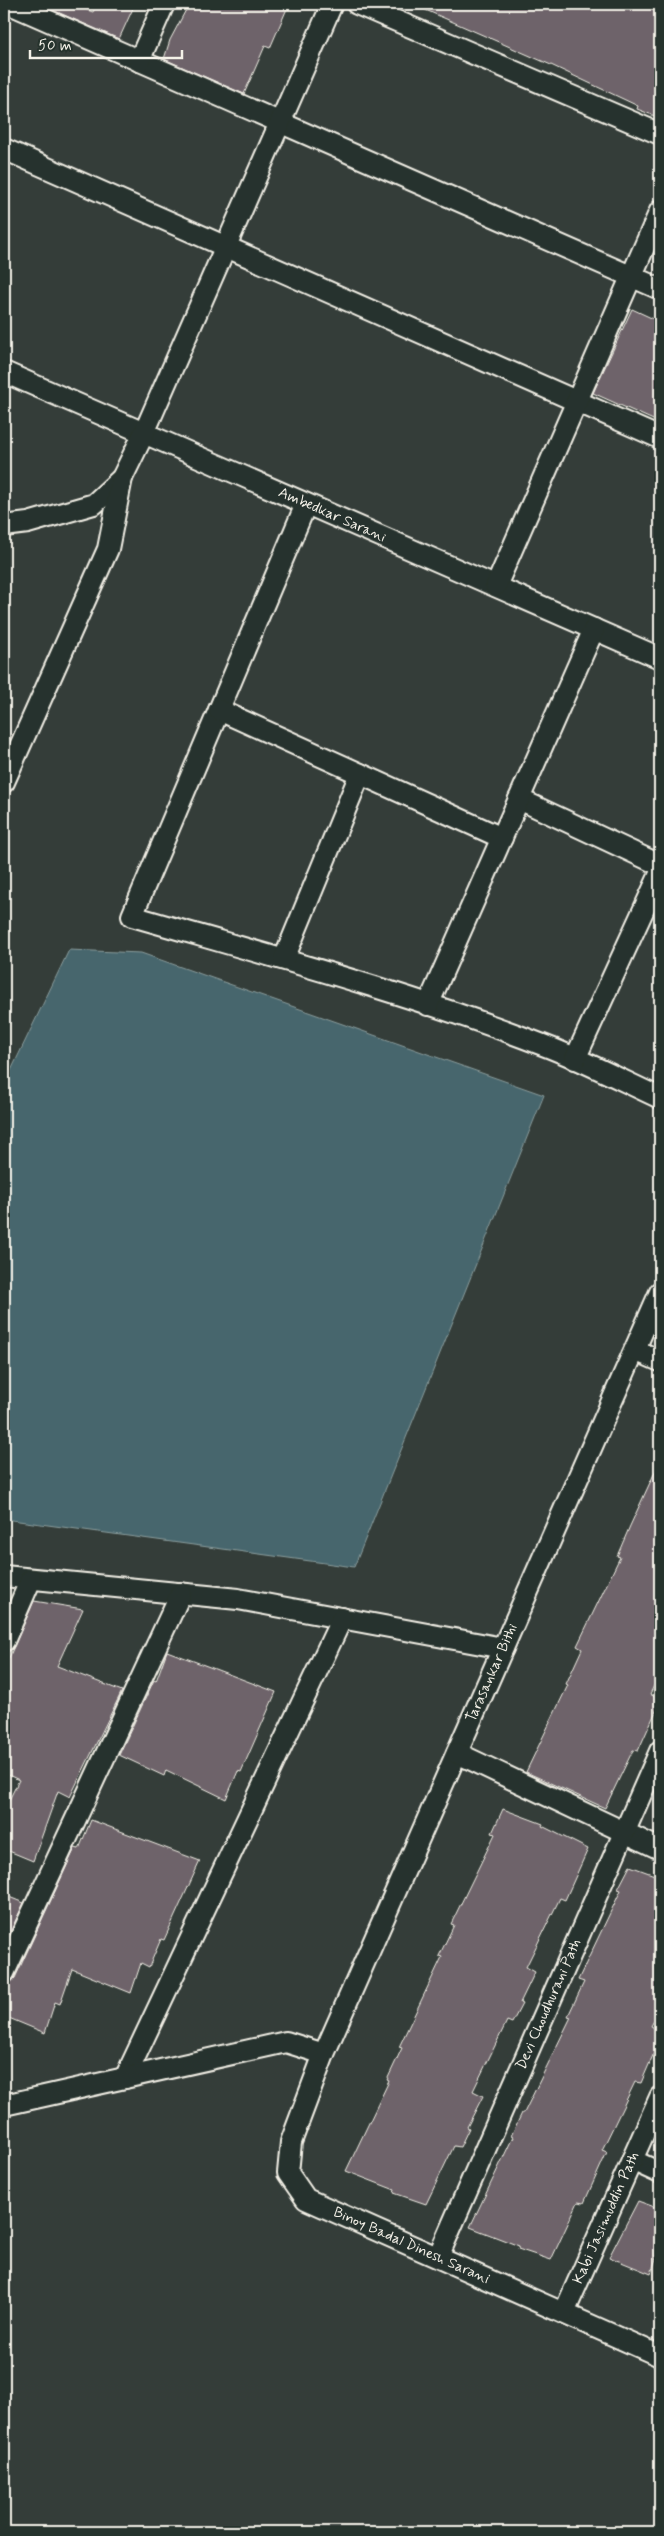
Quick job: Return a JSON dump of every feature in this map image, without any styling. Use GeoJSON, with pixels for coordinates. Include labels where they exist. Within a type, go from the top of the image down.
{"type":"FeatureCollection","features":[{"type":"Feature","properties":{"kind":"street"},"geometry":{"type":"LineString","coordinates":[[12,4],[660,289]]}},
{"type":"Feature","properties":{"kind":"street"},"geometry":{"type":"LineString","coordinates":[[139,61],[164,4]]}},
{"type":"Feature","properties":{"kind":"street"},"geometry":{"type":"LineString","coordinates":[[4,782],[108,549],[122,478],[144,433],[332,4]]}},
{"type":"Feature","properties":{"kind":"street"},"geometry":{"type":"LineString","coordinates":[[357,4],[660,134]]}},
{"type":"Feature","properties":{"kind":"street"},"geometry":{"type":"LineString","coordinates":[[4,149],[660,438]]}},
{"type":"Feature","properties":{"kind":"street"},"geometry":{"type":"LineString","coordinates":[[496,586],[660,211]]}},
{"type":"Feature","properties":{"kind":"street","name":"Ambedkar Sarani"},"geometry":{"type":"LineString","coordinates":[[4,372],[660,658]]}},
{"type":"Feature","properties":{"kind":"street"},"geometry":{"type":"LineString","coordinates":[[4,526],[28,522],[94,504],[122,478]]}},
{"type":"Feature","properties":{"kind":"street"},"geometry":{"type":"LineString","coordinates":[[306,504],[132,916],[339,974],[544,1045],[660,1098]]}},
{"type":"Feature","properties":{"kind":"street"},"geometry":{"type":"LineString","coordinates":[[428,1005],[594,629]]}},
{"type":"Feature","properties":{"kind":"street"},"geometry":{"type":"LineString","coordinates":[[219,710],[502,838]]}},
{"type":"Feature","properties":{"kind":"street"},"geometry":{"type":"LineString","coordinates":[[284,959],[360,774]]}},
{"type":"Feature","properties":{"kind":"street"},"geometry":{"type":"LineString","coordinates":[[519,799],[660,865]]}},
{"type":"Feature","properties":{"kind":"street"},"geometry":{"type":"LineString","coordinates":[[575,1059],[660,874]]}},
{"type":"Feature","properties":{"kind":"street","name":"Tarasankar Bithi"},"geometry":{"type":"LineString","coordinates":[[324,2054],[660,1292]]}},
{"type":"Feature","properties":{"kind":"street"},"geometry":{"type":"LineString","coordinates":[[635,1350],[660,1361]]}},
{"type":"Feature","properties":{"kind":"street"},"geometry":{"type":"LineString","coordinates":[[4,1576],[238,1599],[503,1648]]}},
{"type":"Feature","properties":{"kind":"street"},"geometry":{"type":"LineString","coordinates":[[4,1641],[31,1579]]}},
{"type":"Feature","properties":{"kind":"street"},"geometry":{"type":"LineString","coordinates":[[4,1973],[181,1593]]}},
{"type":"Feature","properties":{"kind":"street"},"geometry":{"type":"LineString","coordinates":[[125,2078],[342,1618]]}},
{"type":"Feature","properties":{"kind":"street","name":"Devi Choudhurani Path"},"geometry":{"type":"LineString","coordinates":[[438,2257],[660,1751]]}},
{"type":"Feature","properties":{"kind":"street"},"geometry":{"type":"LineString","coordinates":[[457,1753],[660,1849]]}},
{"type":"Feature","properties":{"kind":"street"},"geometry":{"type":"LineString","coordinates":[[4,2105],[286,2042],[324,2054]]}},
{"type":"Feature","properties":{"kind":"street","name":"Binoy Badal Dinesh Sarani"},"geometry":{"type":"LineString","coordinates":[[324,2054],[291,2142],[288,2174],[306,2199],[660,2356]]}},
{"type":"Feature","properties":{"kind":"street","name":"Kabi Jasimuddin Path"},"geometry":{"type":"LineString","coordinates":[[564,2313],[660,2096]]}},
{"type":"Feature","properties":{"kind":"street"},"geometry":{"type":"LineString","coordinates":[[632,2160],[660,2173]]}},
{"type":"Feature","properties":{"kind":"water"},"geometry":{"type":"Polygon","coordinates":[[[69,950],[141,953],[544,1095],[354,1567],[4,1519],[4,1085],[69,950]]]}},
{"type":"Feature","properties":{"kind":"building"},"geometry":{"type":"Polygon","coordinates":[[[39,4],[71,4],[93,12],[97,4],[135,4],[119,39],[39,4]]]}},
{"type":"Feature","properties":{"kind":"building"},"geometry":{"type":"Polygon","coordinates":[[[189,4],[289,4],[270,48],[265,46],[244,94],[164,59],[170,40],[189,4]]]}},
{"type":"Feature","properties":{"kind":"building"},"geometry":{"type":"Polygon","coordinates":[[[412,4],[651,4],[660,8],[660,118],[637,109],[638,106],[551,65],[412,4]]]}},
{"type":"Feature","properties":{"kind":"building"},"geometry":{"type":"Polygon","coordinates":[[[632,309],[660,322],[660,423],[593,393],[632,309]]]}},
{"type":"Feature","properties":{"kind":"building"},"geometry":{"type":"Polygon","coordinates":[[[660,1461],[660,1673],[650,1694],[660,1700],[660,1702],[638,1751],[633,1750],[605,1808],[526,1772],[568,1685],[566,1684],[582,1649],[577,1646],[620,1557],[617,1556],[660,1461]]]}},
{"type":"Feature","properties":{"kind":"building"},"geometry":{"type":"Polygon","coordinates":[[[34,1601],[83,1609],[57,1666],[122,1691],[70,1797],[58,1791],[33,1861],[4,1849],[4,1810],[19,1780],[4,1773],[4,1669],[34,1601]]]}},
{"type":"Feature","properties":{"kind":"building"},"geometry":{"type":"Polygon","coordinates":[[[167,1651],[276,1692],[241,1772],[238,1771],[226,1799],[166,1770],[164,1776],[119,1755],[154,1680],[156,1681],[167,1651]]]}},
{"type":"Feature","properties":{"kind":"building"},"geometry":{"type":"Polygon","coordinates":[[[503,1809],[543,1824],[542,1826],[588,1849],[565,1900],[560,1898],[526,1967],[535,1972],[520,2003],[522,2004],[512,2023],[507,2021],[473,2091],[483,2096],[467,2127],[469,2128],[460,2147],[454,2146],[426,2204],[394,2193],[395,2190],[346,2171],[389,2081],[387,2080],[402,2048],[399,2047],[442,1957],[439,1956],[454,1925],[451,1924],[495,1834],[492,1833],[503,1809]]]}},
{"type":"Feature","properties":{"kind":"building"},"geometry":{"type":"Polygon","coordinates":[[[91,1820],[200,1861],[164,1940],[161,1939],[149,1967],[141,1963],[131,1993],[72,1969],[60,2004],[55,2002],[45,2033],[4,2016],[4,1985],[10,1983],[15,1978],[75,1848],[79,1849],[91,1820]]]}},
{"type":"Feature","properties":{"kind":"building"},"geometry":{"type":"Polygon","coordinates":[[[630,1866],[660,1877],[660,2009],[651,2026],[660,2031],[660,2039],[641,2083],[635,2082],[602,2150],[607,2152],[584,2203],[578,2202],[551,2260],[518,2249],[519,2246],[470,2227],[513,2137],[511,2136],[522,2113],[524,2113],[571,2017],[568,2016],[584,1982],[578,1980],[621,1890],[618,1889],[630,1866]]]}},
{"type":"Feature","properties":{"kind":"building"},"geometry":{"type":"Polygon","coordinates":[[[4,1895],[24,1903],[4,1945],[4,1895]]]}},
{"type":"Feature","properties":{"kind":"building"},"geometry":{"type":"Polygon","coordinates":[[[638,2201],[660,2209],[660,2245],[651,2274],[609,2257],[638,2201]]]}}]}
